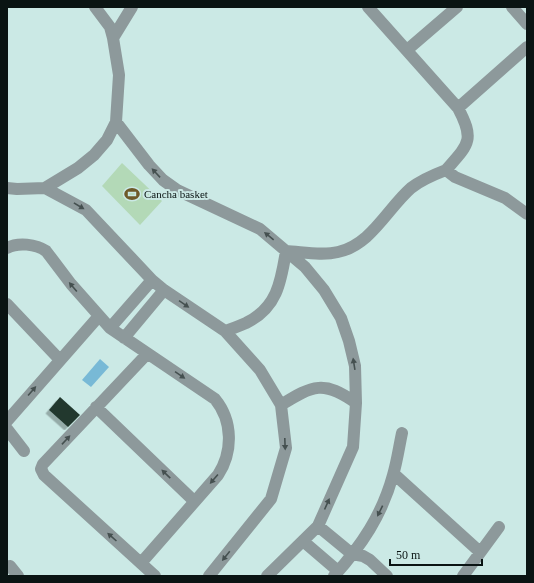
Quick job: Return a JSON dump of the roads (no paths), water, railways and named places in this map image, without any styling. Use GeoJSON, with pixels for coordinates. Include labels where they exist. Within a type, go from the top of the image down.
{"type":"FeatureCollection","features":[{"type":"Feature","properties":{"kind":"street"},"geometry":{"type":"LineString","coordinates":[[7,188],[45,188],[78,168],[94,155],[107,140],[116,122],[119,75],[113,38],[110,27],[95,7]]}},
{"type":"Feature","properties":{"kind":"street"},"geometry":{"type":"LineString","coordinates":[[113,38],[132,7]]}},
{"type":"Feature","properties":{"kind":"street"},"geometry":{"type":"LineString","coordinates":[[286,251],[324,254],[351,248],[370,234],[409,190],[424,179],[446,170],[467,144],[467,128],[458,108],[368,7]]}},
{"type":"Feature","properties":{"kind":"street"},"geometry":{"type":"LineString","coordinates":[[407,50],[457,7]]}},
{"type":"Feature","properties":{"kind":"street"},"geometry":{"type":"LineString","coordinates":[[512,7],[527,24]]}},
{"type":"Feature","properties":{"kind":"street"},"geometry":{"type":"LineString","coordinates":[[458,108],[527,47]]}},
{"type":"Feature","properties":{"kind":"street"},"geometry":{"type":"LineString","coordinates":[[116,122],[149,165],[163,180],[177,190],[260,229],[305,267],[324,290],[341,318],[349,341],[355,366],[356,403],[353,447],[318,526],[267,576]]}},
{"type":"Feature","properties":{"kind":"street"},"geometry":{"type":"LineString","coordinates":[[446,170],[455,177],[504,198],[527,214]]}},
{"type":"Feature","properties":{"kind":"street"},"geometry":{"type":"LineString","coordinates":[[45,188],[86,210],[152,280],[164,290],[225,331],[260,370],[281,405],[286,448],[271,499],[209,576]]}},
{"type":"Feature","properties":{"kind":"street"},"geometry":{"type":"LineString","coordinates":[[7,248],[19,245],[32,245],[40,247],[46,251],[71,284],[110,328],[215,399],[221,406],[225,416],[229,441],[226,459],[218,475],[141,563]]}},
{"type":"Feature","properties":{"kind":"street"},"geometry":{"type":"LineString","coordinates":[[225,331],[247,323],[264,310],[272,301],[279,288],[286,251]]}},
{"type":"Feature","properties":{"kind":"street"},"geometry":{"type":"LineString","coordinates":[[110,328],[152,280]]}},
{"type":"Feature","properties":{"kind":"street"},"geometry":{"type":"LineString","coordinates":[[124,338],[164,290]]}},
{"type":"Feature","properties":{"kind":"street"},"geometry":{"type":"LineString","coordinates":[[7,304],[60,360]]}},
{"type":"Feature","properties":{"kind":"street"},"geometry":{"type":"LineString","coordinates":[[7,421],[99,316]]}},
{"type":"Feature","properties":{"kind":"street"},"geometry":{"type":"LineString","coordinates":[[147,354],[43,464],[41,469],[44,475],[155,576]]}},
{"type":"Feature","properties":{"kind":"street"},"geometry":{"type":"LineString","coordinates":[[281,405],[303,393],[316,388],[325,387],[344,394],[356,403]]}},
{"type":"Feature","properties":{"kind":"street"},"geometry":{"type":"LineString","coordinates":[[96,407],[194,501]]}},
{"type":"Feature","properties":{"kind":"street"},"geometry":{"type":"LineString","coordinates":[[7,429],[24,450]]}},
{"type":"Feature","properties":{"kind":"street"},"geometry":{"type":"LineString","coordinates":[[304,541],[336,574],[373,526],[382,507],[394,474],[402,433]]}},
{"type":"Feature","properties":{"kind":"street"},"geometry":{"type":"LineString","coordinates":[[394,474],[480,552]]}},
{"type":"Feature","properties":{"kind":"street"},"geometry":{"type":"LineString","coordinates":[[318,526],[352,554],[363,556],[370,560],[387,576]]}},
{"type":"Feature","properties":{"kind":"street"},"geometry":{"type":"LineString","coordinates":[[463,576],[499,527]]}},
{"type":"Feature","properties":{"kind":"street"},"geometry":{"type":"LineString","coordinates":[[10,566],[18,576]]}},
{"type":"Feature","properties":{"kind":"water"},"geometry":{"type":"Polygon","coordinates":[[[100,359],[109,367],[91,387],[82,380],[100,359]]]}},
{"type":"Feature","properties":{"kind":"place","name":"Cancha basket"},"geometry":{"type":"Point","coordinates":[132,194]}}]}
